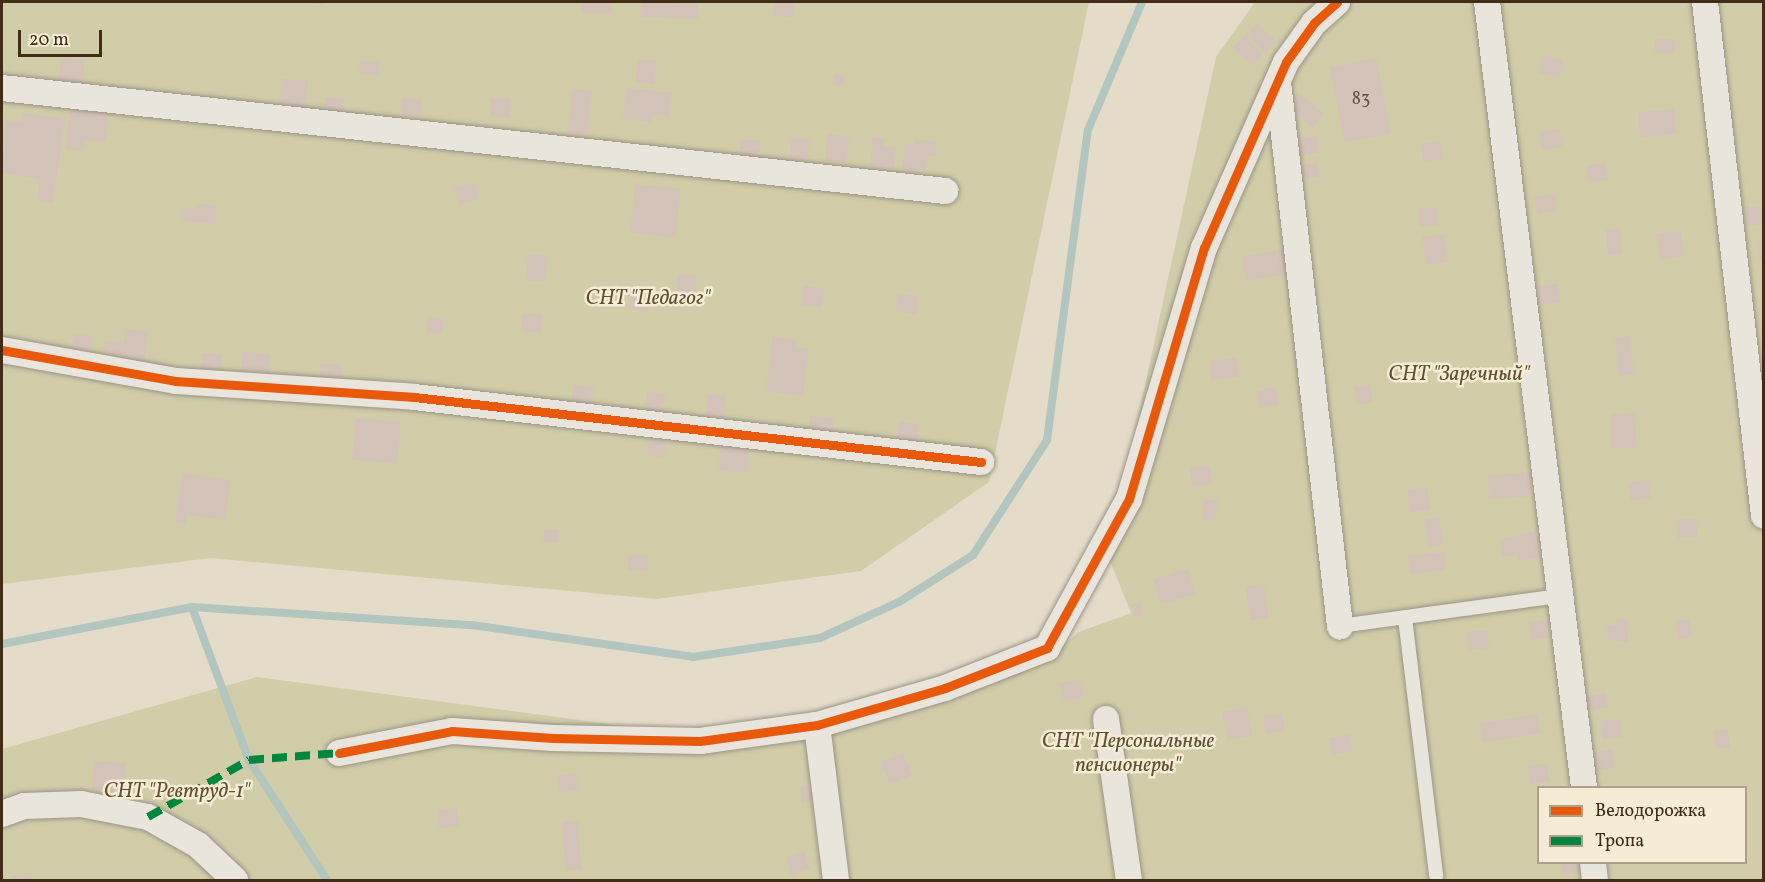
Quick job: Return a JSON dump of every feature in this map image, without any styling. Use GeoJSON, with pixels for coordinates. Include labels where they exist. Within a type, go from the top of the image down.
{"type":"FeatureCollection","features":[{"type":"Feature","properties":{"kind":"street"},"geometry":{"type":"LineString","coordinates":[[339,753],[452,731],[553,738],[700,741],[818,725],[945,688],[1047,648],[1129,499],[1204,248],[1286,62],[1314,23],[1337,2]]}},
{"type":"Feature","properties":{"kind":"street"},"geometry":{"type":"LineString","coordinates":[[1487,2],[1584,786]]}},
{"type":"Feature","properties":{"kind":"street"},"geometry":{"type":"LineString","coordinates":[[1705,2],[1764,516]]}},
{"type":"Feature","properties":{"kind":"street"},"geometry":{"type":"LineString","coordinates":[[1278,81],[1340,626]]}},
{"type":"Feature","properties":{"kind":"street"},"geometry":{"type":"LineString","coordinates":[[2,88],[945,191]]}},
{"type":"Feature","properties":{"kind":"street"},"geometry":{"type":"LineString","coordinates":[[2,350],[176,381],[414,397],[981,462]]}},
{"type":"Feature","properties":{"kind":"street"},"geometry":{"type":"LineString","coordinates":[[1106,719],[1129,880]]}},
{"type":"Feature","properties":{"kind":"street"},"geometry":{"type":"LineString","coordinates":[[818,725],[836,880]]}},
{"type":"Feature","properties":{"kind":"street"},"geometry":{"type":"LineString","coordinates":[[2,814],[24,806],[81,804],[148,817],[198,845],[235,880]]}},
{"type":"Feature","properties":{"kind":"street"},"geometry":{"type":"LineString","coordinates":[[1593,864],[1595,880]]}},
{"type":"Feature","properties":{"kind":"lane"},"geometry":{"type":"LineString","coordinates":[[1340,626],[1560,596]]}},
{"type":"Feature","properties":{"kind":"lane"},"geometry":{"type":"LineString","coordinates":[[1405,618],[1436,876]]}},
{"type":"Feature","properties":{"kind":"green space","name":"СНТ \"Педагог\""},"geometry":{"type":"Polygon","coordinates":[[[2,2],[1089,2],[989,482],[861,571],[657,599],[211,558],[2,584],[2,2]]]}},
{"type":"Feature","properties":{"kind":"green space","name":"СНТ \"Заречный\""},"geometry":{"type":"Polygon","coordinates":[[[1255,2],[1763,2],[1763,880],[2,880],[2,749],[257,677],[662,731],[806,729],[1041,663],[1079,632],[1131,613],[1108,556],[1216,57],[1255,2]]]}},
{"type":"Feature","properties":{"kind":"building"},"geometry":{"type":"Polygon","coordinates":[[[581,2],[612,2],[612,13],[581,13],[581,2]]]}},
{"type":"Feature","properties":{"kind":"building"},"geometry":{"type":"Polygon","coordinates":[[[641,2],[698,4],[697,19],[640,17],[641,2]]]}},
{"type":"Feature","properties":{"kind":"building"},"geometry":{"type":"Polygon","coordinates":[[[774,2],[795,2],[793,17],[773,16],[774,2]]]}},
{"type":"Feature","properties":{"kind":"building"},"geometry":{"type":"Polygon","coordinates":[[[1257,24],[1276,41],[1265,53],[1246,36],[1257,24]]]}},
{"type":"Feature","properties":{"kind":"building"},"geometry":{"type":"Polygon","coordinates":[[[1244,36],[1263,54],[1252,65],[1233,48],[1244,36]]]}},
{"type":"Feature","properties":{"kind":"building"},"geometry":{"type":"Polygon","coordinates":[[[1655,39],[1675,39],[1675,53],[1655,53],[1655,39]]]}},
{"type":"Feature","properties":{"kind":"building"},"geometry":{"type":"Polygon","coordinates":[[[1544,55],[1563,60],[1559,78],[1539,72],[1544,55]]]}},
{"type":"Feature","properties":{"kind":"building"},"geometry":{"type":"Polygon","coordinates":[[[61,58],[85,60],[83,86],[59,84],[61,58]]]}},
{"type":"Feature","properties":{"kind":"building"},"geometry":{"type":"Polygon","coordinates":[[[1376,58],[1391,134],[1345,143],[1330,67],[1376,58]]]}},
{"type":"Feature","properties":{"kind":"building"},"geometry":{"type":"Polygon","coordinates":[[[638,59],[657,61],[654,84],[636,82],[638,59]]]}},
{"type":"Feature","properties":{"kind":"building"},"geometry":{"type":"Polygon","coordinates":[[[360,61],[379,62],[378,75],[359,74],[360,61]]]}},
{"type":"Feature","properties":{"kind":"building"},"geometry":{"type":"Polygon","coordinates":[[[834,74],[845,76],[843,87],[832,85],[834,74]]]}},
{"type":"Feature","properties":{"kind":"building"},"geometry":{"type":"Polygon","coordinates":[[[281,79],[308,81],[306,108],[279,106],[281,79]]]}},
{"type":"Feature","properties":{"kind":"building"},"geometry":{"type":"Polygon","coordinates":[[[626,88],[672,93],[669,116],[652,114],[651,122],[623,119],[626,88]]]}},
{"type":"Feature","properties":{"kind":"building"},"geometry":{"type":"Polygon","coordinates":[[[572,89],[592,91],[587,135],[567,133],[572,89]]]}},
{"type":"Feature","properties":{"kind":"building"},"geometry":{"type":"Polygon","coordinates":[[[1299,94],[1323,113],[1312,127],[1288,108],[1299,94]]]}},
{"type":"Feature","properties":{"kind":"building"},"geometry":{"type":"Polygon","coordinates":[[[325,97],[345,99],[344,112],[324,110],[325,97]]]}},
{"type":"Feature","properties":{"kind":"building"},"geometry":{"type":"Polygon","coordinates":[[[402,98],[422,100],[420,117],[400,115],[402,98]]]}},
{"type":"Feature","properties":{"kind":"building"},"geometry":{"type":"Polygon","coordinates":[[[491,98],[511,99],[510,117],[490,116],[491,98]]]}},
{"type":"Feature","properties":{"kind":"building"},"geometry":{"type":"Polygon","coordinates":[[[70,108],[109,112],[105,142],[85,140],[84,151],[65,149],[70,108]]]}},
{"type":"Feature","properties":{"kind":"building"},"geometry":{"type":"Polygon","coordinates":[[[1674,109],[1676,134],[1640,137],[1638,112],[1674,109]]]}},
{"type":"Feature","properties":{"kind":"building"},"geometry":{"type":"Polygon","coordinates":[[[22,113],[65,119],[53,203],[37,201],[40,179],[2,173],[6,120],[21,122],[22,113]]]}},
{"type":"Feature","properties":{"kind":"building"},"geometry":{"type":"Polygon","coordinates":[[[1559,129],[1562,147],[1542,150],[1539,132],[1559,129]]]}},
{"type":"Feature","properties":{"kind":"building"},"geometry":{"type":"Polygon","coordinates":[[[827,134],[849,136],[847,163],[825,161],[827,134]]]}},
{"type":"Feature","properties":{"kind":"building"},"geometry":{"type":"Polygon","coordinates":[[[1316,136],[1318,153],[1298,155],[1296,138],[1316,136]]]}},
{"type":"Feature","properties":{"kind":"building"},"geometry":{"type":"Polygon","coordinates":[[[873,137],[884,138],[883,146],[896,147],[894,169],[870,166],[873,137]]]}},
{"type":"Feature","properties":{"kind":"building"},"geometry":{"type":"Polygon","coordinates":[[[791,138],[809,139],[808,160],[790,159],[791,138]]]}},
{"type":"Feature","properties":{"kind":"building"},"geometry":{"type":"Polygon","coordinates":[[[741,139],[761,141],[759,157],[739,155],[741,139]]]}},
{"type":"Feature","properties":{"kind":"building"},"geometry":{"type":"Polygon","coordinates":[[[915,140],[937,142],[935,156],[928,155],[926,169],[920,168],[920,172],[902,170],[905,144],[915,145],[915,140]]]}},
{"type":"Feature","properties":{"kind":"building"},"geometry":{"type":"Polygon","coordinates":[[[1441,141],[1443,159],[1423,161],[1421,143],[1441,141]]]}},
{"type":"Feature","properties":{"kind":"building"},"geometry":{"type":"Polygon","coordinates":[[[1318,163],[1320,177],[1300,180],[1298,166],[1318,163]]]}},
{"type":"Feature","properties":{"kind":"building"},"geometry":{"type":"Polygon","coordinates":[[[1605,163],[1608,180],[1589,183],[1586,166],[1605,163]]]}},
{"type":"Feature","properties":{"kind":"building"},"geometry":{"type":"Polygon","coordinates":[[[475,183],[479,200],[458,204],[455,188],[475,183]]]}},
{"type":"Feature","properties":{"kind":"building"},"geometry":{"type":"Polygon","coordinates":[[[635,184],[681,189],[676,238],[630,233],[635,184]]]}},
{"type":"Feature","properties":{"kind":"building"},"geometry":{"type":"Polygon","coordinates":[[[1555,194],[1557,211],[1537,213],[1535,196],[1555,194]]]}},
{"type":"Feature","properties":{"kind":"building"},"geometry":{"type":"Polygon","coordinates":[[[197,204],[217,206],[215,224],[182,221],[184,208],[196,209],[197,204]]]}},
{"type":"Feature","properties":{"kind":"building"},"geometry":{"type":"Polygon","coordinates":[[[1436,207],[1438,225],[1419,227],[1417,209],[1436,207]]]}},
{"type":"Feature","properties":{"kind":"building"},"geometry":{"type":"Polygon","coordinates":[[[1745,207],[1764,207],[1764,225],[1745,225],[1745,207]]]}},
{"type":"Feature","properties":{"kind":"building"},"geometry":{"type":"Polygon","coordinates":[[[1620,229],[1622,254],[1608,255],[1606,230],[1620,229]]]}},
{"type":"Feature","properties":{"kind":"building"},"geometry":{"type":"Polygon","coordinates":[[[1681,231],[1684,257],[1659,260],[1656,234],[1681,231]]]}},
{"type":"Feature","properties":{"kind":"building"},"geometry":{"type":"Polygon","coordinates":[[[1444,234],[1448,262],[1426,265],[1422,237],[1444,234]]]}},
{"type":"Feature","properties":{"kind":"building"},"geometry":{"type":"Polygon","coordinates":[[[1758,242],[1764,242],[1764,259],[1760,260],[1758,242]]]}},
{"type":"Feature","properties":{"kind":"building"},"geometry":{"type":"Polygon","coordinates":[[[1293,248],[1297,273],[1246,281],[1242,256],[1293,248]]]}},
{"type":"Feature","properties":{"kind":"building"},"geometry":{"type":"Polygon","coordinates":[[[528,254],[548,256],[545,282],[525,280],[528,254]]]}},
{"type":"Feature","properties":{"kind":"building"},"geometry":{"type":"Polygon","coordinates":[[[678,274],[697,276],[695,293],[676,291],[678,274]]]}},
{"type":"Feature","properties":{"kind":"building"},"geometry":{"type":"Polygon","coordinates":[[[1558,284],[1560,302],[1540,304],[1538,286],[1558,284]]]}},
{"type":"Feature","properties":{"kind":"building"},"geometry":{"type":"Polygon","coordinates":[[[804,286],[824,288],[822,307],[802,305],[804,286]]]}},
{"type":"Feature","properties":{"kind":"building"},"geometry":{"type":"Polygon","coordinates":[[[631,291],[651,293],[649,311],[629,309],[631,291]]]}},
{"type":"Feature","properties":{"kind":"building"},"geometry":{"type":"Polygon","coordinates":[[[898,294],[918,296],[916,314],[896,312],[898,294]]]}},
{"type":"Feature","properties":{"kind":"building"},"geometry":{"type":"Polygon","coordinates":[[[523,313],[543,315],[541,333],[521,331],[523,313]]]}},
{"type":"Feature","properties":{"kind":"building"},"geometry":{"type":"Polygon","coordinates":[[[428,317],[444,319],[442,334],[426,332],[428,317]]]}},
{"type":"Feature","properties":{"kind":"building"},"geometry":{"type":"Polygon","coordinates":[[[125,329],[148,331],[144,370],[102,365],[105,341],[124,343],[125,329]]]}},
{"type":"Feature","properties":{"kind":"building"},"geometry":{"type":"Polygon","coordinates":[[[74,334],[93,337],[90,355],[71,352],[74,334]]]}},
{"type":"Feature","properties":{"kind":"building"},"geometry":{"type":"Polygon","coordinates":[[[773,336],[797,340],[796,347],[809,349],[803,396],[766,391],[773,336]]]}},
{"type":"Feature","properties":{"kind":"building"},"geometry":{"type":"Polygon","coordinates":[[[1630,336],[1633,374],[1618,375],[1615,337],[1630,336]]]}},
{"type":"Feature","properties":{"kind":"building"},"geometry":{"type":"Polygon","coordinates":[[[1764,349],[1764,367],[1761,367],[1759,350],[1764,349]]]}},
{"type":"Feature","properties":{"kind":"building"},"geometry":{"type":"Polygon","coordinates":[[[242,352],[270,354],[268,376],[240,374],[242,352]]]}},
{"type":"Feature","properties":{"kind":"building"},"geometry":{"type":"Polygon","coordinates":[[[202,353],[222,355],[220,373],[200,371],[202,353]]]}},
{"type":"Feature","properties":{"kind":"building"},"geometry":{"type":"Polygon","coordinates":[[[1237,358],[1239,377],[1211,380],[1209,361],[1237,358]]]}},
{"type":"Feature","properties":{"kind":"building"},"geometry":{"type":"Polygon","coordinates":[[[321,364],[341,365],[340,382],[320,381],[321,364]]]}},
{"type":"Feature","properties":{"kind":"building"},"geometry":{"type":"Polygon","coordinates":[[[574,384],[594,387],[590,410],[570,407],[574,384]]]}},
{"type":"Feature","properties":{"kind":"building"},"geometry":{"type":"Polygon","coordinates":[[[1370,385],[1373,402],[1357,405],[1354,388],[1370,385]]]}},
{"type":"Feature","properties":{"kind":"building"},"geometry":{"type":"Polygon","coordinates":[[[1275,387],[1279,405],[1261,409],[1256,391],[1275,387]]]}},
{"type":"Feature","properties":{"kind":"building"},"geometry":{"type":"Polygon","coordinates":[[[647,392],[665,394],[662,417],[645,415],[647,392]]]}},
{"type":"Feature","properties":{"kind":"building"},"geometry":{"type":"Polygon","coordinates":[[[708,394],[726,396],[723,423],[705,421],[708,394]]]}},
{"type":"Feature","properties":{"kind":"building"},"geometry":{"type":"Polygon","coordinates":[[[1635,413],[1637,447],[1612,448],[1610,414],[1635,413]]]}},
{"type":"Feature","properties":{"kind":"building"},"geometry":{"type":"Polygon","coordinates":[[[810,416],[834,418],[833,432],[809,430],[810,416]]]}},
{"type":"Feature","properties":{"kind":"building"},"geometry":{"type":"Polygon","coordinates":[[[356,418],[401,422],[397,464],[352,460],[356,418]]]}},
{"type":"Feature","properties":{"kind":"building"},"geometry":{"type":"Polygon","coordinates":[[[899,422],[919,424],[917,442],[897,440],[899,422]]]}},
{"type":"Feature","properties":{"kind":"building"},"geometry":{"type":"Polygon","coordinates":[[[650,432],[667,434],[664,457],[647,455],[650,432]]]}},
{"type":"Feature","properties":{"kind":"building"},"geometry":{"type":"Polygon","coordinates":[[[721,443],[750,446],[747,473],[718,470],[721,443]]]}},
{"type":"Feature","properties":{"kind":"building"},"geometry":{"type":"Polygon","coordinates":[[[1210,466],[1212,484],[1192,486],[1190,468],[1210,466]]]}},
{"type":"Feature","properties":{"kind":"building"},"geometry":{"type":"Polygon","coordinates":[[[183,472],[231,480],[225,520],[187,515],[186,524],[175,522],[183,472]]]}},
{"type":"Feature","properties":{"kind":"building"},"geometry":{"type":"Polygon","coordinates":[[[1529,472],[1531,496],[1489,500],[1487,476],[1529,472]]]}},
{"type":"Feature","properties":{"kind":"building"},"geometry":{"type":"Polygon","coordinates":[[[1648,480],[1651,498],[1631,501],[1628,483],[1648,480]]]}},
{"type":"Feature","properties":{"kind":"building"},"geometry":{"type":"Polygon","coordinates":[[[1427,487],[1430,510],[1410,512],[1407,489],[1427,487]]]}},
{"type":"Feature","properties":{"kind":"building"},"geometry":{"type":"Polygon","coordinates":[[[1204,499],[1217,500],[1216,520],[1203,519],[1204,499]]]}},
{"type":"Feature","properties":{"kind":"building"},"geometry":{"type":"Polygon","coordinates":[[[1439,517],[1444,545],[1429,547],[1424,520],[1439,517]]]}},
{"type":"Feature","properties":{"kind":"building"},"geometry":{"type":"Polygon","coordinates":[[[1696,518],[1698,536],[1678,538],[1676,520],[1696,518]]]}},
{"type":"Feature","properties":{"kind":"building"},"geometry":{"type":"Polygon","coordinates":[[[544,529],[559,530],[558,543],[543,542],[544,529]]]}},
{"type":"Feature","properties":{"kind":"building"},"geometry":{"type":"Polygon","coordinates":[[[1536,531],[1539,558],[1519,561],[1518,555],[1502,557],[1500,540],[1536,531]]]}},
{"type":"Feature","properties":{"kind":"building"},"geometry":{"type":"Polygon","coordinates":[[[1444,552],[1446,570],[1410,574],[1408,556],[1444,552]]]}},
{"type":"Feature","properties":{"kind":"building"},"geometry":{"type":"Polygon","coordinates":[[[629,554],[649,556],[647,571],[627,569],[629,554]]]}},
{"type":"Feature","properties":{"kind":"building"},"geometry":{"type":"Polygon","coordinates":[[[1188,569],[1195,594],[1161,604],[1153,579],[1188,569]]]}},
{"type":"Feature","properties":{"kind":"building"},"geometry":{"type":"Polygon","coordinates":[[[1264,584],[1269,618],[1250,620],[1245,587],[1264,584]]]}},
{"type":"Feature","properties":{"kind":"building"},"geometry":{"type":"Polygon","coordinates":[[[1140,602],[1143,615],[1134,617],[1131,604],[1140,602]]]}},
{"type":"Feature","properties":{"kind":"building"},"geometry":{"type":"Polygon","coordinates":[[[1616,619],[1627,619],[1628,642],[1608,639],[1607,625],[1617,625],[1616,619]]]}},
{"type":"Feature","properties":{"kind":"building"},"geometry":{"type":"Polygon","coordinates":[[[1689,619],[1692,637],[1678,639],[1675,621],[1689,619]]]}},
{"type":"Feature","properties":{"kind":"building"},"geometry":{"type":"Polygon","coordinates":[[[1548,620],[1550,638],[1530,640],[1528,622],[1548,620]]]}},
{"type":"Feature","properties":{"kind":"building"},"geometry":{"type":"Polygon","coordinates":[[[1487,630],[1489,648],[1469,650],[1467,632],[1487,630]]]}},
{"type":"Feature","properties":{"kind":"building"},"geometry":{"type":"Polygon","coordinates":[[[1080,679],[1084,697],[1064,701],[1060,684],[1080,679]]]}},
{"type":"Feature","properties":{"kind":"building"},"geometry":{"type":"Polygon","coordinates":[[[1606,693],[1608,708],[1582,711],[1580,697],[1606,693]]]}},
{"type":"Feature","properties":{"kind":"building"},"geometry":{"type":"Polygon","coordinates":[[[1247,707],[1252,736],[1227,740],[1222,711],[1247,707]]]}},
{"type":"Feature","properties":{"kind":"building"},"geometry":{"type":"Polygon","coordinates":[[[1282,713],[1285,731],[1266,734],[1263,716],[1282,713]]]}},
{"type":"Feature","properties":{"kind":"building"},"geometry":{"type":"Polygon","coordinates":[[[1537,714],[1540,734],[1483,743],[1480,723],[1537,714]]]}},
{"type":"Feature","properties":{"kind":"building"},"geometry":{"type":"Polygon","coordinates":[[[1620,719],[1622,737],[1602,739],[1600,721],[1620,719]]]}},
{"type":"Feature","properties":{"kind":"building"},"geometry":{"type":"Polygon","coordinates":[[[1728,729],[1730,747],[1716,748],[1714,730],[1728,729]]]}},
{"type":"Feature","properties":{"kind":"building"},"geometry":{"type":"Polygon","coordinates":[[[1349,734],[1353,751],[1332,755],[1329,739],[1349,734]]]}},
{"type":"Feature","properties":{"kind":"building"},"geometry":{"type":"Polygon","coordinates":[[[1613,750],[1615,768],[1595,770],[1593,752],[1613,750]]]}},
{"type":"Feature","properties":{"kind":"building"},"geometry":{"type":"Polygon","coordinates":[[[903,753],[912,775],[890,784],[881,762],[903,753]]]}},
{"type":"Feature","properties":{"kind":"building"},"geometry":{"type":"Polygon","coordinates":[[[94,761],[126,763],[124,792],[92,790],[94,761]]]}},
{"type":"Feature","properties":{"kind":"building"},"geometry":{"type":"Polygon","coordinates":[[[1547,764],[1549,782],[1529,784],[1527,766],[1547,764]]]}},
{"type":"Feature","properties":{"kind":"building"},"geometry":{"type":"Polygon","coordinates":[[[576,773],[578,790],[558,792],[556,775],[576,773]]]}},
{"type":"Feature","properties":{"kind":"building"},"geometry":{"type":"Polygon","coordinates":[[[820,784],[822,800],[802,802],[800,786],[820,784]]]}},
{"type":"Feature","properties":{"kind":"building"},"geometry":{"type":"Polygon","coordinates":[[[457,808],[459,826],[439,828],[437,810],[457,808]]]}},
{"type":"Feature","properties":{"kind":"building"},"geometry":{"type":"Polygon","coordinates":[[[578,821],[581,870],[565,871],[562,822],[578,821]]]}},
{"type":"Feature","properties":{"kind":"building"},"geometry":{"type":"Polygon","coordinates":[[[805,852],[810,869],[791,875],[786,858],[805,852]]]}},
{"type":"Feature","properties":{"kind":"building"},"geometry":{"type":"Polygon","coordinates":[[[1561,864],[1579,864],[1580,872],[1562,874],[1561,864]]]}},
{"type":"Feature","properties":{"kind":"building"},"geometry":{"type":"Polygon","coordinates":[[[31,873],[32,880],[12,880],[11,876],[31,873]]]}},
{"type":"Feature","properties":{"kind":"waterway"},"geometry":{"type":"LineString","coordinates":[[2,644],[192,607],[472,625],[693,657],[820,638],[899,602],[973,555],[1047,440],[1088,130],[1142,2]]}},
{"type":"Feature","properties":{"kind":"waterway"},"geometry":{"type":"LineString","coordinates":[[192,607],[249,760],[327,880]]}},
{"type":"Feature","properties":{"kind":"marked path"},"geometry":{"type":"LineString","coordinates":[[148,817],[249,760],[339,753]]}},
{"type":"Feature","properties":{"kind":"cycle path"},"geometry":{"type":"LineString","coordinates":[[339,753],[452,731],[553,738],[700,741],[817,725],[945,688],[1047,648],[1129,499],[1204,248],[1286,62],[1314,23],[1337,2]]}},
{"type":"Feature","properties":{"kind":"cycle path"},"geometry":{"type":"LineString","coordinates":[[2,350],[176,381],[414,397],[981,462]]}},
{"type":"Feature","properties":{"kind":"park label","name":"СНТ \"Персональные пенсионеры\""},"geometry":{"type":"Point","coordinates":[1128,754]}},
{"type":"Feature","properties":{"kind":"park label","name":"СНТ \"Ревтруд-1\""},"geometry":{"type":"Point","coordinates":[177,792]}}]}
